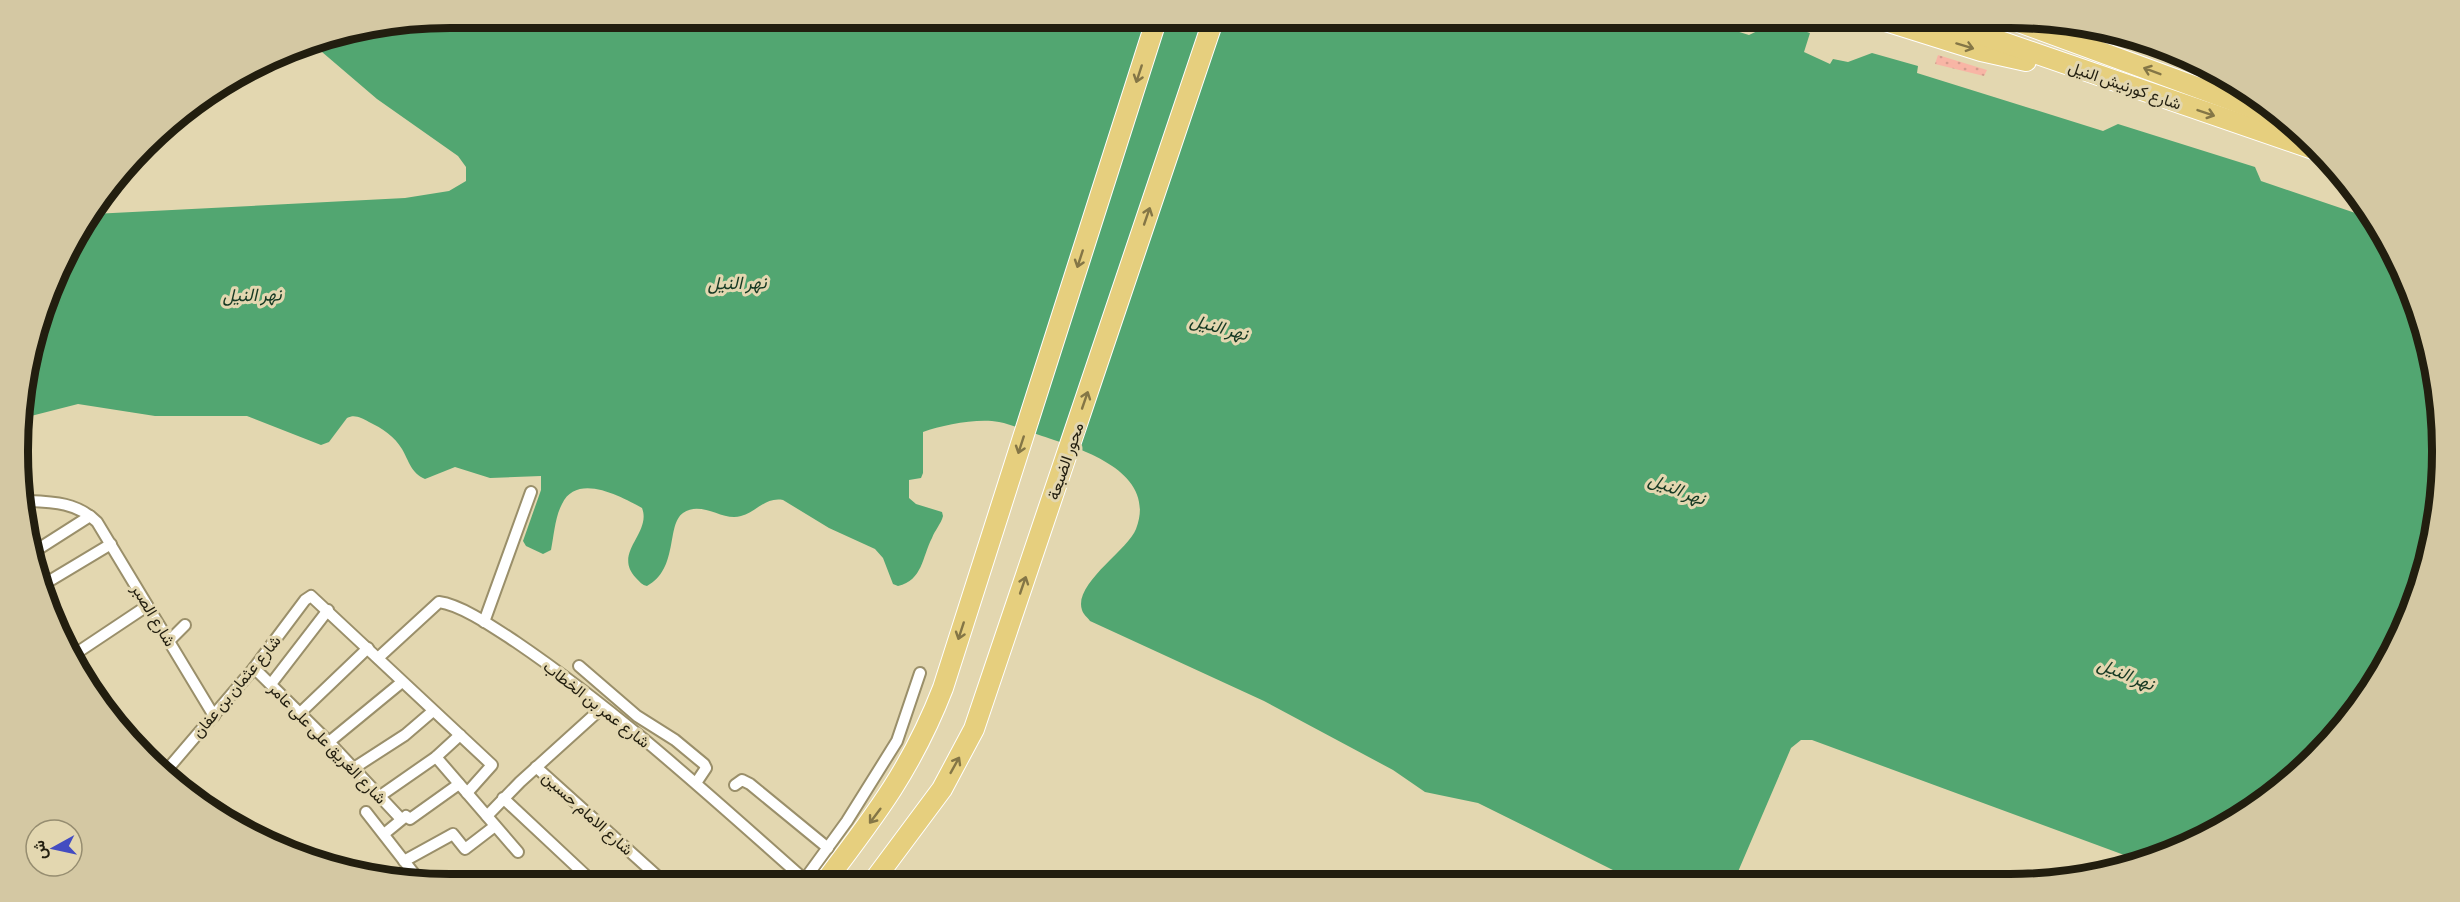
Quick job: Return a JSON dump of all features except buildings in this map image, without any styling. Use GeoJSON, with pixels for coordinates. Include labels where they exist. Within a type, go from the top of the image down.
{"type":"FeatureCollection","features":[{"type":"Feature","properties":{"kind":"highway"},"geometry":{"type":"LineString","coordinates":[[817,874],[889,797],[926,734],[943,688],[1154,28]]}},
{"type":"Feature","properties":{"kind":"highway","name":"محور الضبعة"},"geometry":{"type":"LineString","coordinates":[[879,874],[942,789],[974,729],[1211,28]]}},
{"type":"Feature","properties":{"kind":"highway"},"geometry":{"type":"LineString","coordinates":[[1908,28],[1981,51],[2088,72]]}},
{"type":"Feature","properties":{"kind":"highway","name":"شارع كورنيش النيل"},"geometry":{"type":"LineString","coordinates":[[1980,28],[2014,45],[2088,72],[2300,145]]}},
{"type":"Feature","properties":{"kind":"highway"},"geometry":{"type":"LineString","coordinates":[[2014,28],[2014,45]]}},
{"type":"Feature","properties":{"kind":"highway","name":"شارع كورنيش النيل"},"geometry":{"type":"LineString","coordinates":[[2040,29],[2257,109]]}},
{"type":"Feature","properties":{"kind":"street"},"geometry":{"type":"LineString","coordinates":[[484,622],[531,492]]}},
{"type":"Feature","properties":{"kind":"street"},"geometry":{"type":"LineString","coordinates":[[31,501],[65,504],[90,516]]}},
{"type":"Feature","properties":{"kind":"street"},"geometry":{"type":"LineString","coordinates":[[40,548],[90,516]]}},
{"type":"Feature","properties":{"kind":"street","name":"شارع الصبر"},"geometry":{"type":"LineString","coordinates":[[90,516],[111,544],[214,716]]}},
{"type":"Feature","properties":{"kind":"street"},"geometry":{"type":"LineString","coordinates":[[51,580],[111,544]]}},
{"type":"Feature","properties":{"kind":"street","name":"شارع عثمان بن عفان"},"geometry":{"type":"LineString","coordinates":[[170,767],[254,668],[305,600],[311,596],[316,598],[328,610]]}},
{"type":"Feature","properties":{"kind":"street","name":"شارع عمر بن الخطاب"},"geometry":{"type":"LineString","coordinates":[[378,658],[439,602],[484,622],[541,659],[603,707],[696,783],[801,874]]}},
{"type":"Feature","properties":{"kind":"street"},"geometry":{"type":"LineString","coordinates":[[79,651],[147,606]]}},
{"type":"Feature","properties":{"kind":"street"},"geometry":{"type":"LineString","coordinates":[[271,684],[328,610],[492,765],[467,794]]}},
{"type":"Feature","properties":{"kind":"street"},"geometry":{"type":"LineString","coordinates":[[170,641],[184,625]]}},
{"type":"Feature","properties":{"kind":"street"},"geometry":{"type":"LineString","coordinates":[[300,713],[368,648]]}},
{"type":"Feature","properties":{"kind":"street"},"geometry":{"type":"LineString","coordinates":[[579,666],[638,716],[675,740],[704,764],[706,768],[696,783]]}},
{"type":"Feature","properties":{"kind":"street","name":"شارع الغريق على على عامر"},"geometry":{"type":"LineString","coordinates":[[254,668],[402,819]]}},
{"type":"Feature","properties":{"kind":"street"},"geometry":{"type":"LineString","coordinates":[[814,874],[828,848],[897,741],[920,673]]}},
{"type":"Feature","properties":{"kind":"street"},"geometry":{"type":"LineString","coordinates":[[329,742],[402,682]]}},
{"type":"Feature","properties":{"kind":"street"},"geometry":{"type":"LineString","coordinates":[[487,816],[503,798],[603,707]]}},
{"type":"Feature","properties":{"kind":"street"},"geometry":{"type":"LineString","coordinates":[[354,768],[405,735],[434,711]]}},
{"type":"Feature","properties":{"kind":"street"},"geometry":{"type":"LineString","coordinates":[[380,796],[436,757],[460,735]]}},
{"type":"Feature","properties":{"kind":"street"},"geometry":{"type":"LineString","coordinates":[[436,757],[518,852]]}},
{"type":"Feature","properties":{"kind":"street","name":"شارع الامام حسين"},"geometry":{"type":"LineString","coordinates":[[537,767],[655,874]]}},
{"type":"Feature","properties":{"kind":"street"},"geometry":{"type":"LineString","coordinates":[[735,785],[742,780],[750,784],[828,848]]}},
{"type":"Feature","properties":{"kind":"street"},"geometry":{"type":"LineString","coordinates":[[384,834],[405,816],[410,819],[459,784]]}},
{"type":"Feature","properties":{"kind":"street"},"geometry":{"type":"LineString","coordinates":[[503,798],[584,874]]}},
{"type":"Feature","properties":{"kind":"street"},"geometry":{"type":"LineString","coordinates":[[366,812],[413,872]]}},
{"type":"Feature","properties":{"kind":"street"},"geometry":{"type":"LineString","coordinates":[[404,861],[453,834],[465,849],[495,826]]}},
{"type":"Feature","properties":{"kind":"shaded area"},"geometry":{"type":"Polygon","coordinates":[[[1938,55],[1987,70],[1984,76],[1935,64],[1938,55]]]}},
{"type":"Feature","properties":{"kind":"water","name":"نهر النيل"},"geometry":{"type":"Polygon","coordinates":[[[451,28],[1726,28],[1749,35],[1764,28],[1792,30],[1795,28],[1810,33],[1804,52],[1830,64],[1833,59],[1848,62],[1872,53],[1918,66],[1917,73],[2103,131],[2118,124],[2255,167],[2261,181],[2359,214],[2388,264],[2409,315],[2428,396],[2431,423],[2431,479],[2417,560],[2409,587],[2388,638],[2360,686],[2327,730],[2288,769],[2244,802],[2196,830],[2171,841],[2127,856],[1812,740],[1801,740],[1791,748],[1737,874],[1621,874],[1478,803],[1425,792],[1393,770],[1264,701],[1090,621],[1083,611],[1081,600],[1093,578],[1123,547],[1136,529],[1140,509],[1136,492],[1126,478],[1095,456],[1005,423],[971,422],[923,432],[923,473],[921,478],[909,480],[909,498],[916,504],[942,512],[943,516],[921,567],[906,583],[898,586],[893,584],[883,558],[875,549],[829,528],[783,500],[777,500],[766,502],[747,514],[734,517],[698,509],[683,513],[675,527],[664,569],[647,586],[636,578],[630,569],[628,560],[642,526],[644,517],[642,508],[612,493],[589,488],[578,490],[569,495],[562,504],[556,520],[551,550],[543,554],[526,546],[523,541],[541,490],[541,476],[490,478],[455,467],[425,479],[413,470],[402,449],[392,437],[379,427],[358,417],[347,418],[329,442],[321,445],[247,416],[155,416],[78,404],[30,416],[37,369],[51,315],[72,264],[102,214],[405,198],[449,191],[466,181],[466,167],[458,156],[377,99],[318,50],[369,37],[423,29],[451,28]]]}}]}
